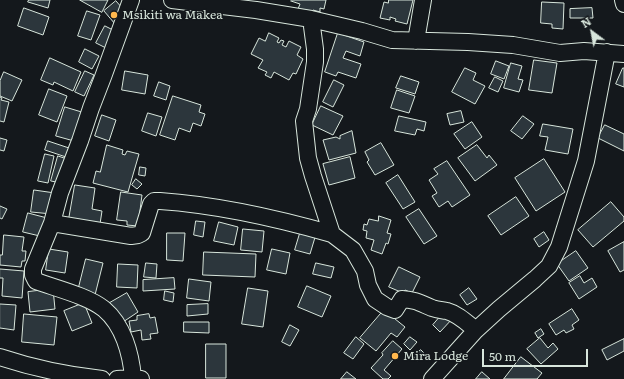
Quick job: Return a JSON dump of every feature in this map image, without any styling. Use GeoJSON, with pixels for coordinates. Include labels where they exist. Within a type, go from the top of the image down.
{"type":"FeatureCollection","features":[{"type":"Feature","properties":{"kind":"street"},"geometry":{"type":"LineString","coordinates":[[117,379],[137,378],[124,338],[111,316],[103,308],[94,303],[65,290],[36,282],[33,275],[33,269],[52,223],[60,193],[131,0]]}},
{"type":"Feature","properties":{"kind":"street"},"geometry":{"type":"LineString","coordinates":[[172,0],[256,10],[311,19],[392,40],[512,45],[560,53],[584,51],[624,54]]}},
{"type":"Feature","properties":{"kind":"street"},"geometry":{"type":"LineString","coordinates":[[416,41],[423,0]]}},
{"type":"Feature","properties":{"kind":"street"},"geometry":{"type":"LineString","coordinates":[[311,19],[316,49],[308,109],[304,121],[305,136],[308,158],[332,234]]}},
{"type":"Feature","properties":{"kind":"street"},"geometry":{"type":"LineString","coordinates":[[440,376],[476,330],[543,272],[554,258],[567,225],[586,162],[607,52]]}},
{"type":"Feature","properties":{"kind":"street"},"geometry":{"type":"LineString","coordinates":[[52,223],[131,236],[138,235],[142,233],[151,204],[154,201],[202,204],[290,222],[332,234],[354,250],[365,271],[368,285],[375,299],[387,307],[395,310],[402,300],[416,300],[432,308],[441,311],[446,310],[457,315],[476,330]]}},
{"type":"Feature","properties":{"kind":"street"},"geometry":{"type":"LineString","coordinates":[[0,357],[23,365],[76,376],[102,379]]}},
{"type":"Feature","properties":{"kind":"building"},"geometry":{"type":"Polygon","coordinates":[[[29,0],[50,0],[48,8],[28,2],[29,0]]]}},
{"type":"Feature","properties":{"kind":"building"},"geometry":{"type":"Polygon","coordinates":[[[80,0],[108,0],[102,12],[80,0]]]}},
{"type":"Feature","properties":{"kind":"building"},"geometry":{"type":"Polygon","coordinates":[[[326,0],[324,9],[320,8],[320,12],[313,10],[312,12],[298,9],[300,4],[291,1],[326,0]]]}},
{"type":"Feature","properties":{"kind":"building"},"geometry":{"type":"Polygon","coordinates":[[[389,0],[413,0],[407,24],[395,21],[396,19],[390,17],[390,20],[380,18],[384,2],[388,3],[389,0]]]}},
{"type":"Feature","properties":{"kind":"building","name":"Msikiti wa Makea"},"geometry":{"type":"Polygon","coordinates":[[[116,1],[123,9],[115,24],[104,11],[116,1]]]}},
{"type":"Feature","properties":{"kind":"building"},"geometry":{"type":"Polygon","coordinates":[[[542,2],[564,3],[563,29],[552,28],[552,24],[541,23],[542,2]]]}},
{"type":"Feature","properties":{"kind":"building"},"geometry":{"type":"Polygon","coordinates":[[[24,8],[49,17],[43,35],[18,26],[24,8]]]}},
{"type":"Feature","properties":{"kind":"building"},"geometry":{"type":"Polygon","coordinates":[[[592,8],[593,18],[570,18],[570,9],[592,8]]]}},
{"type":"Feature","properties":{"kind":"building"},"geometry":{"type":"Polygon","coordinates":[[[87,11],[100,15],[91,40],[78,36],[87,11]]]}},
{"type":"Feature","properties":{"kind":"building"},"geometry":{"type":"Polygon","coordinates":[[[105,26],[115,31],[106,48],[96,43],[105,26]]]}},
{"type":"Feature","properties":{"kind":"building"},"geometry":{"type":"Polygon","coordinates":[[[269,33],[279,38],[277,42],[279,43],[281,40],[284,41],[282,45],[286,47],[289,41],[301,47],[297,55],[303,59],[296,74],[293,73],[289,80],[274,72],[271,78],[265,75],[267,72],[258,68],[263,60],[251,54],[259,38],[265,41],[269,33]]]}},
{"type":"Feature","properties":{"kind":"building"},"geometry":{"type":"Polygon","coordinates":[[[338,33],[364,42],[360,56],[346,51],[343,58],[361,64],[356,78],[338,72],[336,76],[325,72],[338,33]]]}},
{"type":"Feature","properties":{"kind":"building"},"geometry":{"type":"Polygon","coordinates":[[[85,49],[99,56],[92,69],[79,62],[85,49]]]}},
{"type":"Feature","properties":{"kind":"building"},"geometry":{"type":"Polygon","coordinates":[[[50,58],[81,72],[73,91],[54,82],[53,85],[41,80],[50,58]]]}},
{"type":"Feature","properties":{"kind":"building"},"geometry":{"type":"Polygon","coordinates":[[[534,60],[557,63],[552,93],[529,90],[534,60]]]}},
{"type":"Feature","properties":{"kind":"building"},"geometry":{"type":"Polygon","coordinates":[[[496,61],[509,66],[504,79],[491,74],[496,61]]]}},
{"type":"Feature","properties":{"kind":"building"},"geometry":{"type":"Polygon","coordinates":[[[511,63],[522,66],[518,79],[523,80],[519,92],[504,88],[511,63]]]}},
{"type":"Feature","properties":{"kind":"building"},"geometry":{"type":"Polygon","coordinates":[[[465,68],[476,73],[473,80],[485,86],[475,104],[452,92],[465,68]]]}},
{"type":"Feature","properties":{"kind":"building"},"geometry":{"type":"Polygon","coordinates":[[[624,68],[624,87],[616,84],[624,68]]]}},
{"type":"Feature","properties":{"kind":"building"},"geometry":{"type":"Polygon","coordinates":[[[85,71],[94,75],[84,96],[75,92],[85,71]]]}},
{"type":"Feature","properties":{"kind":"building"},"geometry":{"type":"Polygon","coordinates":[[[125,71],[148,75],[145,94],[122,90],[125,71]]]}},
{"type":"Feature","properties":{"kind":"building"},"geometry":{"type":"Polygon","coordinates":[[[4,72],[22,80],[12,101],[0,96],[0,81],[4,72]]]}},
{"type":"Feature","properties":{"kind":"building"},"geometry":{"type":"Polygon","coordinates":[[[401,76],[419,82],[415,94],[396,88],[401,76]]]}},
{"type":"Feature","properties":{"kind":"building"},"geometry":{"type":"Polygon","coordinates":[[[495,77],[503,81],[498,92],[489,88],[495,77]]]}},
{"type":"Feature","properties":{"kind":"building"},"geometry":{"type":"Polygon","coordinates":[[[334,80],[344,85],[333,107],[323,102],[334,80]]]}},
{"type":"Feature","properties":{"kind":"building"},"geometry":{"type":"Polygon","coordinates":[[[159,82],[170,86],[166,100],[154,96],[159,82]]]}},
{"type":"Feature","properties":{"kind":"building"},"geometry":{"type":"Polygon","coordinates":[[[49,89],[67,96],[57,122],[39,115],[49,89]]]}},
{"type":"Feature","properties":{"kind":"building"},"geometry":{"type":"Polygon","coordinates":[[[397,90],[415,96],[409,113],[391,108],[397,90]]]}},
{"type":"Feature","properties":{"kind":"building"},"geometry":{"type":"Polygon","coordinates":[[[173,96],[201,105],[199,112],[205,114],[201,126],[193,123],[190,132],[179,128],[175,140],[160,135],[173,96]]]}},
{"type":"Feature","properties":{"kind":"building"},"geometry":{"type":"Polygon","coordinates":[[[0,97],[2,98],[1,100],[9,102],[4,122],[0,121],[0,97]]]}},
{"type":"Feature","properties":{"kind":"building"},"geometry":{"type":"Polygon","coordinates":[[[321,106],[343,116],[333,135],[312,125],[321,106]]]}},
{"type":"Feature","properties":{"kind":"building"},"geometry":{"type":"Polygon","coordinates":[[[65,107],[85,113],[74,141],[56,136],[65,107]]]}},
{"type":"Feature","properties":{"kind":"building"},"geometry":{"type":"Polygon","coordinates":[[[461,111],[464,122],[450,125],[447,114],[461,111]]]}},
{"type":"Feature","properties":{"kind":"building"},"geometry":{"type":"Polygon","coordinates":[[[148,113],[162,117],[156,136],[142,131],[148,113]]]}},
{"type":"Feature","properties":{"kind":"building"},"geometry":{"type":"Polygon","coordinates":[[[102,115],[116,120],[109,141],[95,136],[102,115]]]}},
{"type":"Feature","properties":{"kind":"building"},"geometry":{"type":"Polygon","coordinates":[[[399,116],[426,122],[424,131],[417,129],[415,135],[395,131],[399,116]]]}},
{"type":"Feature","properties":{"kind":"building"},"geometry":{"type":"Polygon","coordinates":[[[523,116],[534,124],[522,139],[511,131],[523,116]]]}},
{"type":"Feature","properties":{"kind":"building"},"geometry":{"type":"Polygon","coordinates":[[[472,122],[482,137],[465,149],[454,134],[472,122]]]}},
{"type":"Feature","properties":{"kind":"building"},"geometry":{"type":"Polygon","coordinates":[[[543,124],[573,129],[568,154],[545,150],[548,137],[540,136],[543,124]]]}},
{"type":"Feature","properties":{"kind":"building"},"geometry":{"type":"Polygon","coordinates":[[[605,125],[624,134],[624,151],[598,138],[605,125]]]}},
{"type":"Feature","properties":{"kind":"building"},"geometry":{"type":"Polygon","coordinates":[[[352,131],[356,153],[329,160],[323,140],[336,137],[340,139],[340,136],[352,131]]]}},
{"type":"Feature","properties":{"kind":"building"},"geometry":{"type":"Polygon","coordinates":[[[0,138],[7,140],[4,151],[0,150],[0,138]]]}},
{"type":"Feature","properties":{"kind":"building"},"geometry":{"type":"Polygon","coordinates":[[[48,141],[69,148],[66,157],[45,150],[48,141]]]}},
{"type":"Feature","properties":{"kind":"building"},"geometry":{"type":"Polygon","coordinates":[[[381,143],[394,165],[375,175],[367,162],[369,160],[365,152],[381,143]]]}},
{"type":"Feature","properties":{"kind":"building"},"geometry":{"type":"Polygon","coordinates":[[[107,145],[123,150],[122,154],[125,155],[127,151],[139,154],[128,192],[93,183],[96,171],[100,172],[107,145]]]}},
{"type":"Feature","properties":{"kind":"building"},"geometry":{"type":"Polygon","coordinates":[[[477,145],[487,158],[489,155],[497,165],[475,181],[458,158],[477,145]]]}},
{"type":"Feature","properties":{"kind":"building"},"geometry":{"type":"Polygon","coordinates":[[[45,154],[54,156],[48,183],[38,181],[45,154]]]}},
{"type":"Feature","properties":{"kind":"building"},"geometry":{"type":"Polygon","coordinates":[[[58,156],[67,159],[61,183],[51,181],[58,156]]]}},
{"type":"Feature","properties":{"kind":"building"},"geometry":{"type":"Polygon","coordinates":[[[350,157],[355,178],[329,185],[323,164],[350,157]]]}},
{"type":"Feature","properties":{"kind":"building"},"geometry":{"type":"Polygon","coordinates":[[[544,159],[565,192],[536,211],[515,178],[544,159]]]}},
{"type":"Feature","properties":{"kind":"building"},"geometry":{"type":"Polygon","coordinates":[[[447,161],[470,195],[452,207],[448,201],[439,207],[432,196],[437,193],[429,180],[438,174],[434,169],[447,161]]]}},
{"type":"Feature","properties":{"kind":"building"},"geometry":{"type":"Polygon","coordinates":[[[140,167],[146,168],[145,176],[139,175],[140,167]]]}},
{"type":"Feature","properties":{"kind":"building"},"geometry":{"type":"Polygon","coordinates":[[[398,175],[415,202],[403,209],[386,183],[398,175]]]}},
{"type":"Feature","properties":{"kind":"building"},"geometry":{"type":"Polygon","coordinates":[[[136,179],[142,184],[137,189],[132,185],[136,179]]]}},
{"type":"Feature","properties":{"kind":"building"},"geometry":{"type":"Polygon","coordinates":[[[75,185],[95,188],[92,209],[102,211],[100,224],[69,219],[75,185]]]}},
{"type":"Feature","properties":{"kind":"building"},"geometry":{"type":"Polygon","coordinates":[[[34,190],[55,193],[52,214],[31,212],[34,190]]]}},
{"type":"Feature","properties":{"kind":"building"},"geometry":{"type":"Polygon","coordinates":[[[121,192],[142,195],[138,226],[127,225],[127,221],[117,220],[121,192]]]}},
{"type":"Feature","properties":{"kind":"building"},"geometry":{"type":"Polygon","coordinates":[[[516,197],[529,216],[501,235],[488,216],[516,197]]]}},
{"type":"Feature","properties":{"kind":"building"},"geometry":{"type":"Polygon","coordinates":[[[611,202],[624,217],[624,221],[593,247],[578,230],[611,202]]]}},
{"type":"Feature","properties":{"kind":"building"},"geometry":{"type":"Polygon","coordinates":[[[0,206],[7,209],[2,219],[0,218],[0,206]]]}},
{"type":"Feature","properties":{"kind":"building"},"geometry":{"type":"Polygon","coordinates":[[[419,209],[437,236],[424,244],[406,217],[419,209]]]}},
{"type":"Feature","properties":{"kind":"building"},"geometry":{"type":"Polygon","coordinates":[[[28,213],[51,219],[44,237],[23,232],[28,213]]]}},
{"type":"Feature","properties":{"kind":"building"},"geometry":{"type":"Polygon","coordinates":[[[379,216],[391,220],[387,233],[391,234],[388,244],[386,243],[382,254],[371,250],[374,240],[366,238],[367,231],[363,230],[364,224],[367,225],[369,219],[378,221],[379,216]]]}},
{"type":"Feature","properties":{"kind":"building"},"geometry":{"type":"Polygon","coordinates":[[[196,221],[205,222],[203,237],[194,235],[196,221]]]}},
{"type":"Feature","properties":{"kind":"building"},"geometry":{"type":"Polygon","coordinates":[[[219,222],[238,227],[234,245],[214,241],[219,222]]]}},
{"type":"Feature","properties":{"kind":"building"},"geometry":{"type":"Polygon","coordinates":[[[243,229],[264,231],[262,252],[241,250],[243,229]]]}},
{"type":"Feature","properties":{"kind":"building"},"geometry":{"type":"Polygon","coordinates":[[[301,230],[316,234],[310,254],[295,250],[301,230]]]}},
{"type":"Feature","properties":{"kind":"building"},"geometry":{"type":"Polygon","coordinates":[[[544,232],[549,240],[539,247],[534,239],[544,232]]]}},
{"type":"Feature","properties":{"kind":"building"},"geometry":{"type":"Polygon","coordinates":[[[167,233],[185,233],[183,261],[167,260],[167,233]]]}},
{"type":"Feature","properties":{"kind":"building"},"geometry":{"type":"Polygon","coordinates":[[[4,235],[24,237],[22,251],[26,251],[25,261],[22,261],[21,267],[0,265],[0,255],[2,255],[4,235]]]}},
{"type":"Feature","properties":{"kind":"building"},"geometry":{"type":"Polygon","coordinates":[[[624,242],[624,270],[620,272],[608,251],[624,242]]]}},
{"type":"Feature","properties":{"kind":"building"},"geometry":{"type":"Polygon","coordinates":[[[49,249],[68,252],[65,273],[46,270],[49,249]]]}},
{"type":"Feature","properties":{"kind":"building"},"geometry":{"type":"Polygon","coordinates":[[[272,249],[290,253],[286,274],[267,270],[272,249]]]}},
{"type":"Feature","properties":{"kind":"building"},"geometry":{"type":"Polygon","coordinates":[[[576,251],[588,268],[569,281],[557,264],[576,251]]]}},
{"type":"Feature","properties":{"kind":"building"},"geometry":{"type":"Polygon","coordinates":[[[204,252],[256,254],[255,277],[203,275],[204,252]]]}},
{"type":"Feature","properties":{"kind":"building"},"geometry":{"type":"Polygon","coordinates":[[[86,259],[103,263],[95,295],[78,291],[86,259]]]}},
{"type":"Feature","properties":{"kind":"building"},"geometry":{"type":"Polygon","coordinates":[[[146,263],[157,264],[156,278],[144,277],[146,263]]]}},
{"type":"Feature","properties":{"kind":"building"},"geometry":{"type":"Polygon","coordinates":[[[316,263],[334,267],[331,278],[313,274],[316,263]]]}},
{"type":"Feature","properties":{"kind":"building"},"geometry":{"type":"Polygon","coordinates":[[[118,264],[138,265],[137,288],[117,287],[118,264]]]}},
{"type":"Feature","properties":{"kind":"building"},"geometry":{"type":"Polygon","coordinates":[[[399,267],[420,277],[412,293],[405,290],[403,293],[389,287],[399,267]]]}},
{"type":"Feature","properties":{"kind":"building"},"geometry":{"type":"Polygon","coordinates":[[[0,269],[24,271],[22,298],[2,296],[3,278],[0,278],[0,269]]]}},
{"type":"Feature","properties":{"kind":"building"},"geometry":{"type":"Polygon","coordinates":[[[580,276],[584,283],[592,278],[597,287],[579,299],[569,283],[580,276]]]}},
{"type":"Feature","properties":{"kind":"building"},"geometry":{"type":"Polygon","coordinates":[[[174,278],[175,289],[143,291],[143,280],[174,278]]]}},
{"type":"Feature","properties":{"kind":"building"},"geometry":{"type":"Polygon","coordinates":[[[189,279],[211,282],[209,301],[187,298],[189,279]]]}},
{"type":"Feature","properties":{"kind":"building"},"geometry":{"type":"Polygon","coordinates":[[[307,286],[331,296],[322,317],[298,307],[307,286]]]}},
{"type":"Feature","properties":{"kind":"building"},"geometry":{"type":"Polygon","coordinates":[[[248,288],[268,291],[263,327],[242,324],[248,288]]]}},
{"type":"Feature","properties":{"kind":"building"},"geometry":{"type":"Polygon","coordinates":[[[469,288],[477,299],[467,305],[460,295],[469,288]]]}},
{"type":"Feature","properties":{"kind":"building"},"geometry":{"type":"Polygon","coordinates":[[[53,289],[55,309],[30,312],[28,292],[53,289]]]}},
{"type":"Feature","properties":{"kind":"building"},"geometry":{"type":"Polygon","coordinates":[[[165,291],[174,293],[173,302],[164,300],[165,291]]]}},
{"type":"Feature","properties":{"kind":"building"},"geometry":{"type":"Polygon","coordinates":[[[127,293],[138,312],[120,324],[108,304],[127,293]]]}},
{"type":"Feature","properties":{"kind":"building"},"geometry":{"type":"Polygon","coordinates":[[[84,303],[92,323],[72,331],[64,311],[84,303]]]}},
{"type":"Feature","properties":{"kind":"building"},"geometry":{"type":"Polygon","coordinates":[[[0,304],[16,305],[14,330],[0,328],[0,304]]]}},
{"type":"Feature","properties":{"kind":"building"},"geometry":{"type":"Polygon","coordinates":[[[208,304],[208,314],[187,316],[187,305],[208,304]]]}},
{"type":"Feature","properties":{"kind":"building"},"geometry":{"type":"Polygon","coordinates":[[[572,309],[579,320],[572,325],[574,329],[566,333],[564,330],[556,335],[549,324],[572,309]]]}},
{"type":"Feature","properties":{"kind":"building"},"geometry":{"type":"Polygon","coordinates":[[[384,310],[405,327],[397,337],[391,333],[376,351],[360,338],[384,310]]]}},
{"type":"Feature","properties":{"kind":"building"},"geometry":{"type":"Polygon","coordinates":[[[445,311],[453,318],[440,332],[433,325],[445,311]]]}},
{"type":"Feature","properties":{"kind":"building"},"geometry":{"type":"Polygon","coordinates":[[[24,314],[57,317],[54,345],[22,342],[24,314]]]}},
{"type":"Feature","properties":{"kind":"building"},"geometry":{"type":"Polygon","coordinates":[[[149,314],[150,318],[155,317],[158,333],[150,334],[151,339],[142,340],[141,330],[131,332],[129,321],[137,320],[137,316],[149,314]]]}},
{"type":"Feature","properties":{"kind":"building"},"geometry":{"type":"Polygon","coordinates":[[[184,322],[209,322],[209,333],[184,332],[184,322]]]}},
{"type":"Feature","properties":{"kind":"building"},"geometry":{"type":"Polygon","coordinates":[[[290,325],[299,330],[290,346],[282,342],[290,325]]]}},
{"type":"Feature","properties":{"kind":"building"},"geometry":{"type":"Polygon","coordinates":[[[541,329],[544,334],[538,338],[535,333],[541,329]]]}},
{"type":"Feature","properties":{"kind":"building"},"geometry":{"type":"Polygon","coordinates":[[[356,337],[364,344],[353,359],[344,353],[356,337]]]}},
{"type":"Feature","properties":{"kind":"building"},"geometry":{"type":"Polygon","coordinates":[[[410,337],[417,342],[410,350],[404,344],[410,337]]]}},
{"type":"Feature","properties":{"kind":"building"},"geometry":{"type":"Polygon","coordinates":[[[540,338],[548,348],[553,343],[558,349],[541,364],[527,349],[540,338]]]}},
{"type":"Feature","properties":{"kind":"building"},"geometry":{"type":"Polygon","coordinates":[[[624,339],[624,351],[607,360],[602,350],[624,339]]]}},
{"type":"Feature","properties":{"kind":"building"},"geometry":{"type":"Polygon","coordinates":[[[393,341],[402,349],[384,370],[391,376],[388,379],[383,379],[371,368],[393,341]]]}},
{"type":"Feature","properties":{"kind":"building"},"geometry":{"type":"Polygon","coordinates":[[[206,344],[226,344],[226,378],[206,378],[206,344]]]}},
{"type":"Feature","properties":{"kind":"building"},"geometry":{"type":"Polygon","coordinates":[[[421,350],[425,354],[417,361],[413,356],[421,350]]]}},
{"type":"Feature","properties":{"kind":"building"},"geometry":{"type":"Polygon","coordinates":[[[521,357],[542,373],[537,379],[504,379],[521,357]]]}},
{"type":"Feature","properties":{"kind":"building"},"geometry":{"type":"Polygon","coordinates":[[[347,372],[356,379],[341,379],[347,372]]]}},
{"type":"Feature","properties":{"kind":"building"},"geometry":{"type":"Polygon","coordinates":[[[482,372],[490,379],[476,379],[482,372]]]}},
{"type":"Feature","properties":{"kind":"place","name":"Msikiti wa Makea"},"geometry":{"type":"Point","coordinates":[114,15]}},
{"type":"Feature","properties":{"kind":"place","name":"Mira Lodge"},"geometry":{"type":"Point","coordinates":[395,356]}}]}
